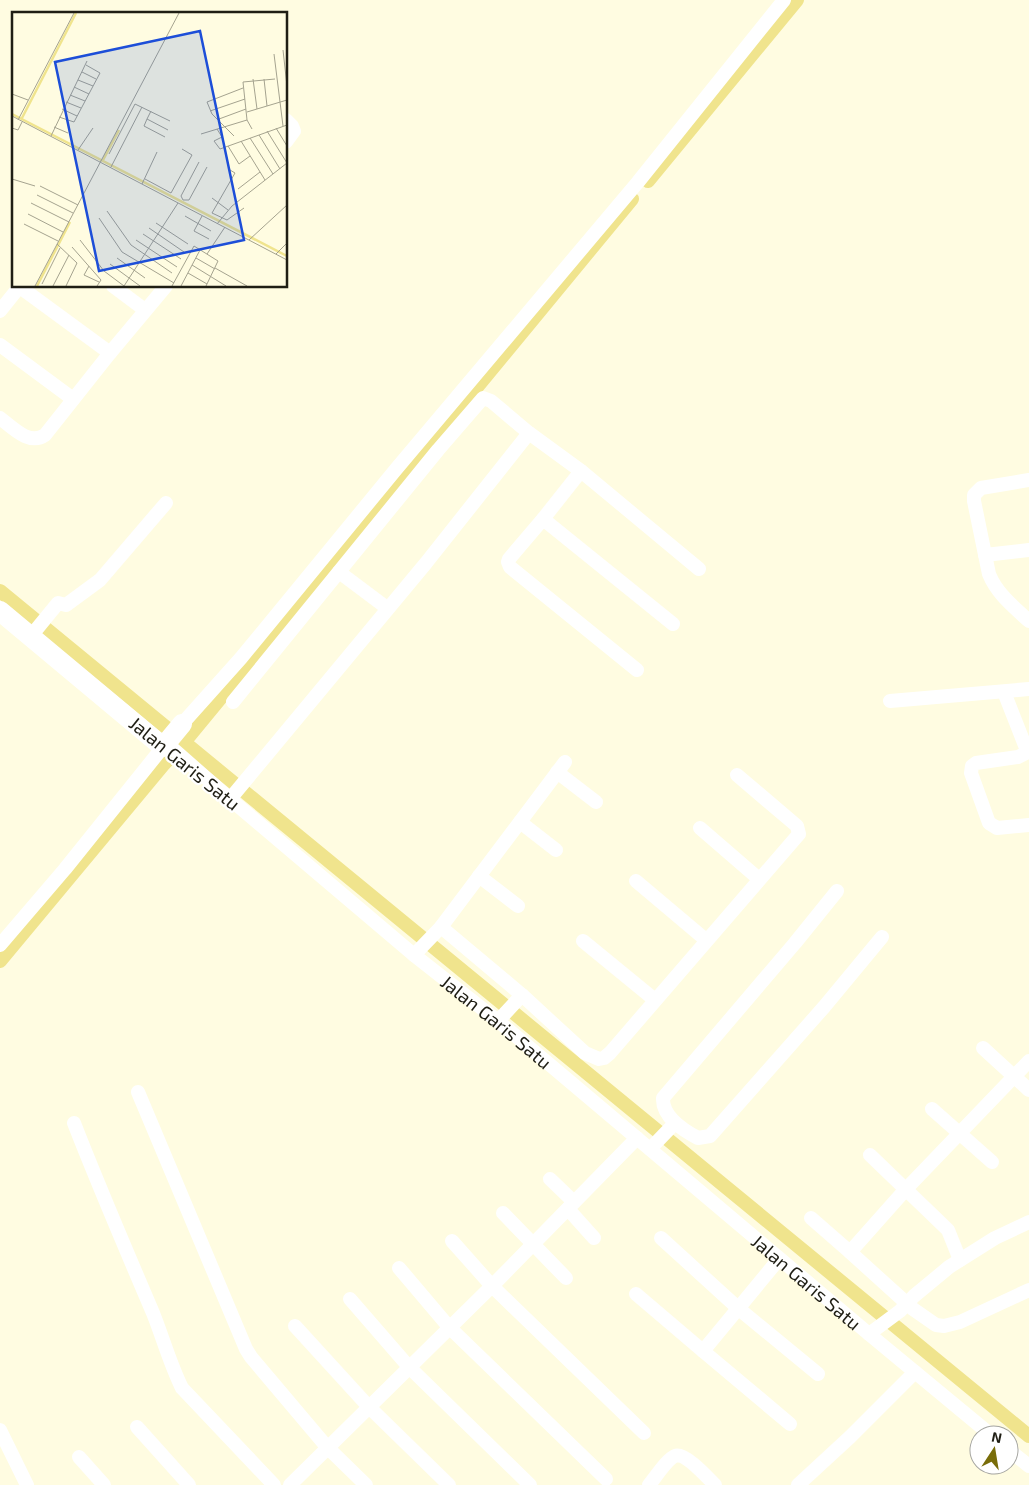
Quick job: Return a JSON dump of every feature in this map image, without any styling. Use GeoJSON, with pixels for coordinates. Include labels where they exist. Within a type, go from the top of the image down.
{"type":"FeatureCollection","features":[{"type":"Feature","properties":{"kind":"street"},"geometry":{"type":"LineString","coordinates":[[0,946],[171,748],[182,724],[241,658],[397,468],[632,189],[784,0]]}},
{"type":"Feature","properties":{"kind":"street"},"geometry":{"type":"LineString","coordinates":[[288,122],[294,131],[288,139]]}},
{"type":"Feature","properties":{"kind":"street"},"geometry":{"type":"LineString","coordinates":[[0,311],[19,288]]}},
{"type":"Feature","properties":{"kind":"street"},"geometry":{"type":"LineString","coordinates":[[21,288],[110,353]]}},
{"type":"Feature","properties":{"kind":"street"},"geometry":{"type":"LineString","coordinates":[[116,288],[145,310]]}},
{"type":"Feature","properties":{"kind":"street"},"geometry":{"type":"LineString","coordinates":[[0,418],[28,437],[35,439],[45,435],[164,288]]}},
{"type":"Feature","properties":{"kind":"street"},"geometry":{"type":"LineString","coordinates":[[0,345],[73,400]]}},
{"type":"Feature","properties":{"kind":"street"},"geometry":{"type":"LineString","coordinates":[[233,702],[480,400],[487,399],[581,471],[699,569]]}},
{"type":"Feature","properties":{"kind":"street"},"geometry":{"type":"LineString","coordinates":[[233,796],[426,563],[529,433]]}},
{"type":"Feature","properties":{"kind":"street"},"geometry":{"type":"LineString","coordinates":[[581,471],[508,562],[510,568],[637,670]]}},
{"type":"Feature","properties":{"kind":"street"},"geometry":{"type":"LineString","coordinates":[[1029,480],[981,488],[974,495],[989,574],[995,588],[1029,621]]}},
{"type":"Feature","properties":{"kind":"street"},"geometry":{"type":"LineString","coordinates":[[31,636],[58,603],[66,605],[100,580],[166,503]]}},
{"type":"Feature","properties":{"kind":"street"},"geometry":{"type":"LineString","coordinates":[[543,519],[673,624]]}},
{"type":"Feature","properties":{"kind":"street"},"geometry":{"type":"LineString","coordinates":[[985,555],[1029,550]]}},
{"type":"Feature","properties":{"kind":"street"},"geometry":{"type":"LineString","coordinates":[[338,572],[387,608]]}},
{"type":"Feature","properties":{"kind":"street","name":"Jalan Garis Satu"},"geometry":{"type":"LineString","coordinates":[[0,611],[233,796],[417,952],[500,1019],[637,1138],[652,1147],[779,1259],[874,1330],[915,1372],[979,1425]]}},
{"type":"Feature","properties":{"kind":"street"},"geometry":{"type":"LineString","coordinates":[[890,700],[1029,689]]}},
{"type":"Feature","properties":{"kind":"street"},"geometry":{"type":"LineString","coordinates":[[1004,692],[1026,748],[1026,753],[1018,757],[976,763],[972,766],[972,773],[989,823],[997,828],[1029,825]]}},
{"type":"Feature","properties":{"kind":"street"},"geometry":{"type":"LineString","coordinates":[[417,952],[438,930],[561,767],[596,802]]}},
{"type":"Feature","properties":{"kind":"street"},"geometry":{"type":"LineString","coordinates":[[438,930],[585,1052],[599,1059],[604,1058],[789,845],[799,831],[797,826],[737,775]]}},
{"type":"Feature","properties":{"kind":"street"},"geometry":{"type":"LineString","coordinates":[[520,822],[556,850]]}},
{"type":"Feature","properties":{"kind":"street"},"geometry":{"type":"LineString","coordinates":[[700,828],[759,879]]}},
{"type":"Feature","properties":{"kind":"street"},"geometry":{"type":"LineString","coordinates":[[479,876],[518,906]]}},
{"type":"Feature","properties":{"kind":"street"},"geometry":{"type":"LineString","coordinates":[[636,880],[706,940]]}},
{"type":"Feature","properties":{"kind":"street"},"geometry":{"type":"LineString","coordinates":[[837,891],[663,1098],[664,1108],[672,1126],[698,1138],[710,1136],[824,1007],[882,937]]}},
{"type":"Feature","properties":{"kind":"street"},"geometry":{"type":"LineString","coordinates":[[583,941],[655,1000]]}},
{"type":"Feature","properties":{"kind":"street"},"geometry":{"type":"LineString","coordinates":[[500,1019],[519,998]]}},
{"type":"Feature","properties":{"kind":"street"},"geometry":{"type":"LineString","coordinates":[[983,1048],[1029,1090]]}},
{"type":"Feature","properties":{"kind":"street"},"geometry":{"type":"LineString","coordinates":[[850,1252],[906,1189],[1029,1061]]}},
{"type":"Feature","properties":{"kind":"street"},"geometry":{"type":"LineString","coordinates":[[138,1092],[246,1349],[327,1447],[366,1485]]}},
{"type":"Feature","properties":{"kind":"street"},"geometry":{"type":"LineString","coordinates":[[932,1109],[992,1162]]}},
{"type":"Feature","properties":{"kind":"street"},"geometry":{"type":"LineString","coordinates":[[74,1123],[93,1173],[158,1324],[182,1388],[274,1485]]}},
{"type":"Feature","properties":{"kind":"street"},"geometry":{"type":"LineString","coordinates":[[652,1147],[672,1126]]}},
{"type":"Feature","properties":{"kind":"street"},"geometry":{"type":"LineString","coordinates":[[290,1485],[492,1286],[637,1138]]}},
{"type":"Feature","properties":{"kind":"street"},"geometry":{"type":"LineString","coordinates":[[870,1155],[948,1230],[960,1260]]}},
{"type":"Feature","properties":{"kind":"street"},"geometry":{"type":"LineString","coordinates":[[550,1179],[594,1238]]}},
{"type":"Feature","properties":{"kind":"street"},"geometry":{"type":"LineString","coordinates":[[503,1213],[566,1278]]}},
{"type":"Feature","properties":{"kind":"street"},"geometry":{"type":"LineString","coordinates":[[811,1218],[850,1252],[904,1307],[936,1326],[960,1322],[1029,1290]]}},
{"type":"Feature","properties":{"kind":"street"},"geometry":{"type":"LineString","coordinates":[[874,1330],[904,1307],[933,1280],[960,1260],[995,1238],[1029,1222]]}},
{"type":"Feature","properties":{"kind":"street"},"geometry":{"type":"LineString","coordinates":[[661,1238],[739,1308],[818,1374]]}},
{"type":"Feature","properties":{"kind":"street"},"geometry":{"type":"LineString","coordinates":[[452,1241],[492,1286],[644,1433]]}},
{"type":"Feature","properties":{"kind":"street"},"geometry":{"type":"LineString","coordinates":[[703,1351],[779,1259]]}},
{"type":"Feature","properties":{"kind":"street"},"geometry":{"type":"LineString","coordinates":[[399,1268],[449,1327],[606,1479]]}},
{"type":"Feature","properties":{"kind":"street"},"geometry":{"type":"LineString","coordinates":[[636,1294],[790,1424]]}},
{"type":"Feature","properties":{"kind":"street"},"geometry":{"type":"LineString","coordinates":[[350,1299],[409,1367],[530,1485]]}},
{"type":"Feature","properties":{"kind":"street"},"geometry":{"type":"LineString","coordinates":[[296,1326],[369,1407],[449,1485]]}},
{"type":"Feature","properties":{"kind":"street"},"geometry":{"type":"LineString","coordinates":[[798,1485],[850,1437],[915,1372]]}},
{"type":"Feature","properties":{"kind":"street"},"geometry":{"type":"LineString","coordinates":[[136,1427],[189,1485]]}},
{"type":"Feature","properties":{"kind":"street"},"geometry":{"type":"LineString","coordinates":[[0,1430],[26,1485]]}},
{"type":"Feature","properties":{"kind":"street"},"geometry":{"type":"LineString","coordinates":[[649,1485],[670,1460],[680,1455],[688,1459],[715,1485]]}},
{"type":"Feature","properties":{"kind":"street"},"geometry":{"type":"LineString","coordinates":[[79,1457],[104,1485]]}},
{"type":"Feature","properties":{"kind":"street"},"geometry":{"type":"LineString","coordinates":[[1019,1458],[1029,1466]]}},
{"type":"Feature","properties":{"kind":"waterway"},"geometry":{"type":"LineString","coordinates":[[648,181],[797,0]]}},
{"type":"Feature","properties":{"kind":"waterway"},"geometry":{"type":"LineString","coordinates":[[0,961],[163,765],[181,746],[632,199]]}},
{"type":"Feature","properties":{"kind":"waterway"},"geometry":{"type":"LineString","coordinates":[[0,591],[1029,1436]]}}]}
